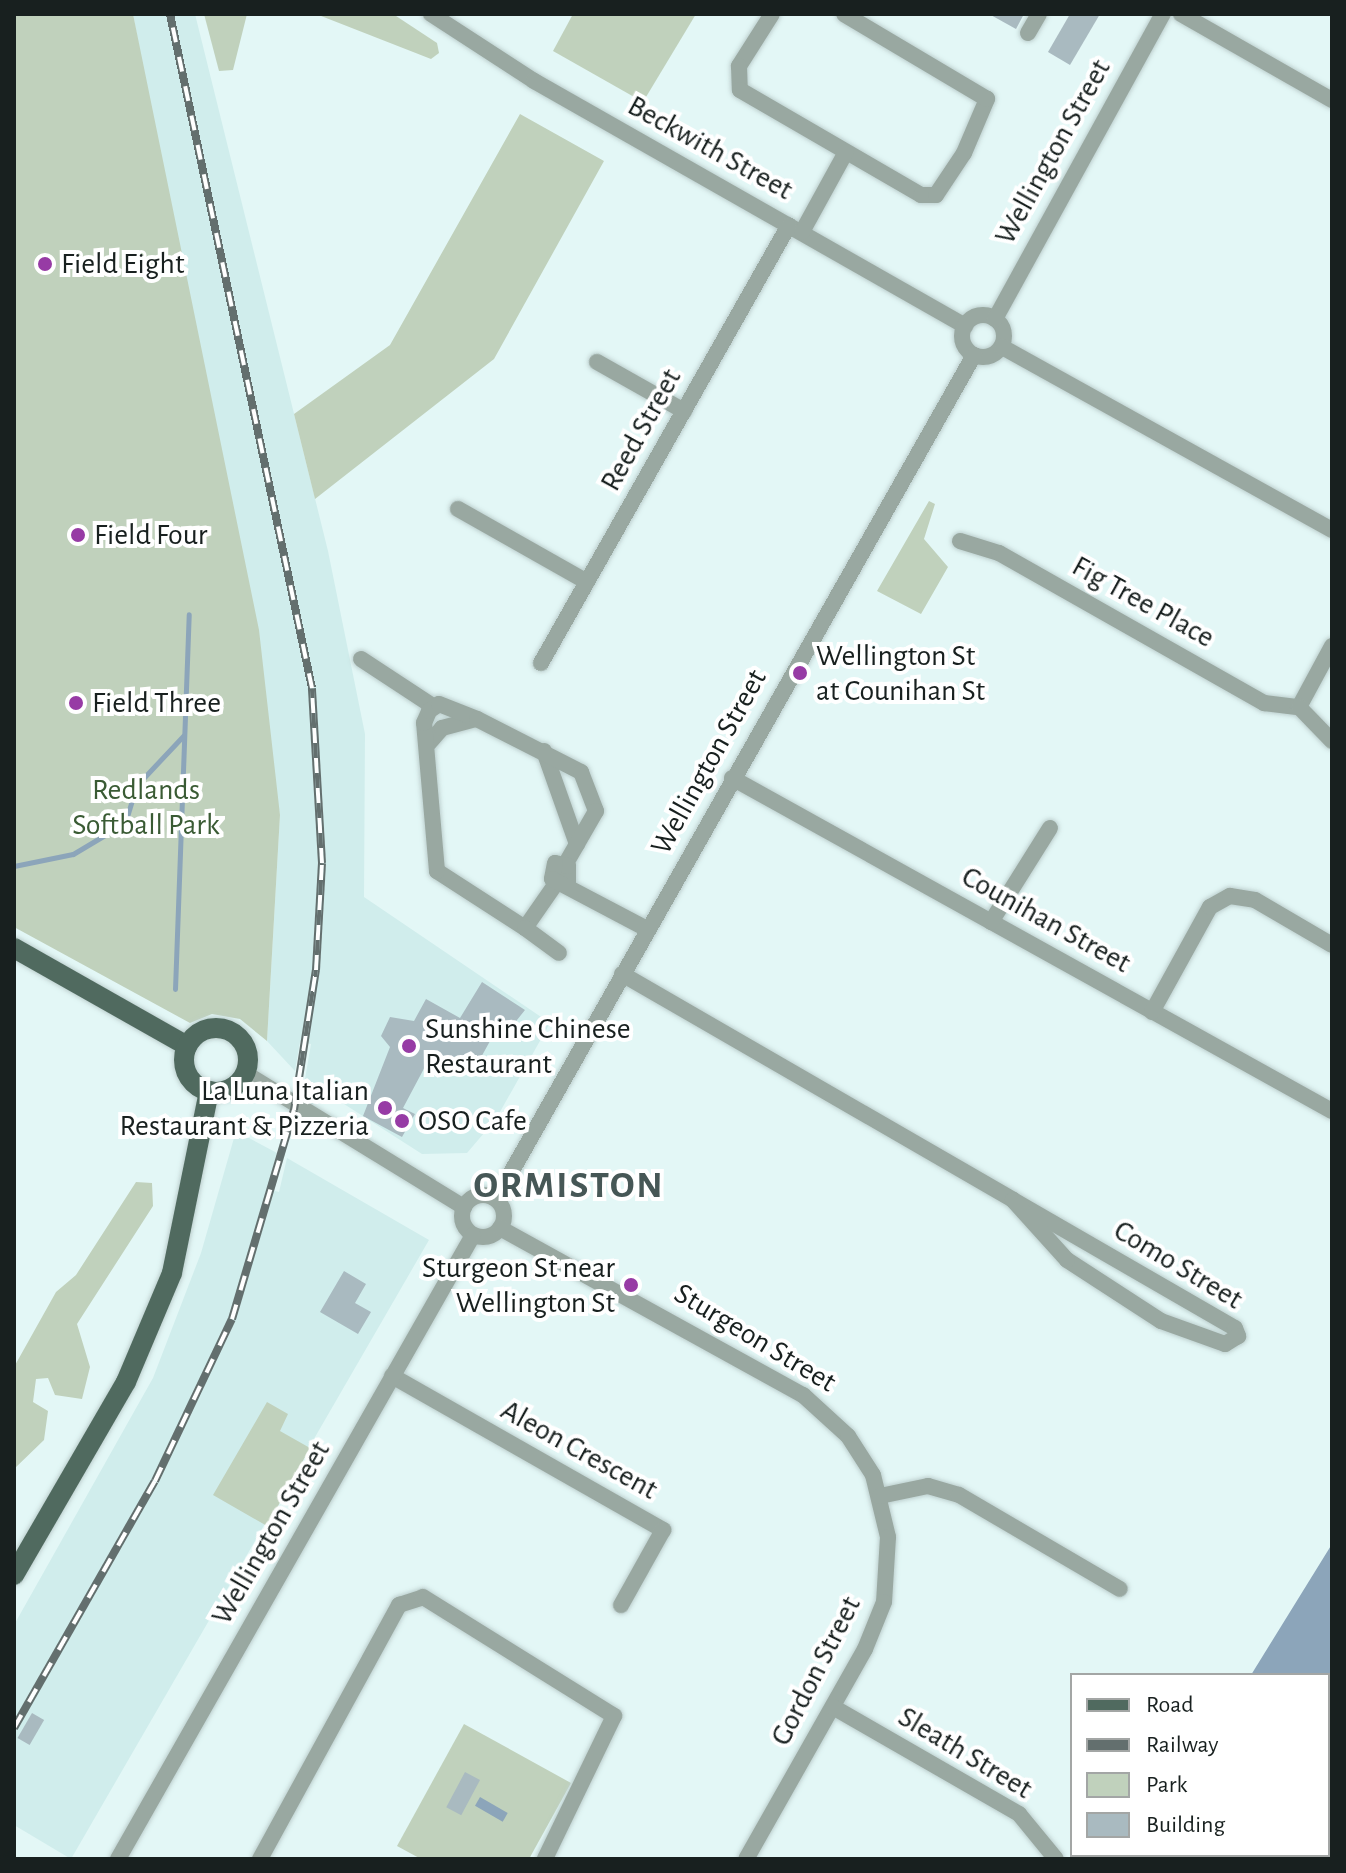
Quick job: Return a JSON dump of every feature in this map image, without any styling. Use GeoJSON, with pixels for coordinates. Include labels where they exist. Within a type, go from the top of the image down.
{"type":"FeatureCollection","features":[{"type":"Feature","properties":{"kind":"main road"},"geometry":{"type":"LineString","coordinates":[[14,948],[187,1046]]}},
{"type":"Feature","properties":{"kind":"main road"},"geometry":{"type":"LineString","coordinates":[[204,1030],[229,1030],[246,1048],[245,1073],[230,1088],[209,1091],[187,1074],[187,1046],[204,1030]]}},
{"type":"Feature","properties":{"kind":"main road"},"geometry":{"type":"LineString","coordinates":[[14,1575],[126,1382],[172,1273],[209,1091]]}},
{"type":"Feature","properties":{"kind":"street","name":"Beckwith Street"},"geometry":{"type":"LineString","coordinates":[[431,14],[534,81],[965,326]]}},
{"type":"Feature","properties":{"kind":"street"},"geometry":{"type":"LineString","coordinates":[[772,14],[739,66],[740,90],[930,197],[964,153],[987,99],[844,14]]}},
{"type":"Feature","properties":{"kind":"street"},"geometry":{"type":"LineString","coordinates":[[1028,33],[1039,14]]}},
{"type":"Feature","properties":{"kind":"street","name":"Wellington Street"},"geometry":{"type":"LineString","coordinates":[[995,319],[1163,14]]}},
{"type":"Feature","properties":{"kind":"street"},"geometry":{"type":"LineString","coordinates":[[1181,14],[1332,100]]}},
{"type":"Feature","properties":{"kind":"street","name":"Reed Street"},"geometry":{"type":"LineString","coordinates":[[541,663],[684,411],[846,152]]}},
{"type":"Feature","properties":{"kind":"street"},"geometry":{"type":"LineString","coordinates":[[978,316],[995,319],[1004,332],[1002,347],[989,357],[974,355],[963,343],[965,326],[978,316]]}},
{"type":"Feature","properties":{"kind":"street"},"geometry":{"type":"LineString","coordinates":[[1002,347],[1332,530]]}},
{"type":"Feature","properties":{"kind":"street","name":"Wellington Street"},"geometry":{"type":"LineString","coordinates":[[496,1199],[974,355]]}},
{"type":"Feature","properties":{"kind":"street"},"geometry":{"type":"LineString","coordinates":[[597,362],[684,411]]}},
{"type":"Feature","properties":{"kind":"street"},"geometry":{"type":"LineString","coordinates":[[458,509],[587,582]]}},
{"type":"Feature","properties":{"kind":"street","name":"Fig Tree Place"},"geometry":{"type":"LineString","coordinates":[[960,541],[999,553],[1264,703],[1299,707]]}},
{"type":"Feature","properties":{"kind":"street"},"geometry":{"type":"LineString","coordinates":[[1332,646],[1299,707],[1332,741]]}},
{"type":"Feature","properties":{"kind":"street"},"geometry":{"type":"LineString","coordinates":[[361,659],[434,707],[477,719],[544,751],[581,772],[590,786],[596,811],[577,844],[565,876],[525,928]]}},
{"type":"Feature","properties":{"kind":"street"},"geometry":{"type":"LineString","coordinates":[[434,707],[424,723],[429,743],[437,871],[559,953]]}},
{"type":"Feature","properties":{"kind":"street"},"geometry":{"type":"LineString","coordinates":[[429,743],[442,728],[477,719]]}},
{"type":"Feature","properties":{"kind":"street"},"geometry":{"type":"LineString","coordinates":[[544,751],[577,844]]}},
{"type":"Feature","properties":{"kind":"street","name":"Counihan Street"},"geometry":{"type":"LineString","coordinates":[[732,778],[1332,1111]]}},
{"type":"Feature","properties":{"kind":"street"},"geometry":{"type":"LineString","coordinates":[[991,922],[1050,828]]}},
{"type":"Feature","properties":{"kind":"street"},"geometry":{"type":"LineString","coordinates":[[565,876],[649,925]]}},
{"type":"Feature","properties":{"kind":"street"},"geometry":{"type":"LineString","coordinates":[[1152,1012],[1210,907],[1230,896],[1255,900],[1332,945]]}},
{"type":"Feature","properties":{"kind":"street","name":"Como Street"},"geometry":{"type":"LineString","coordinates":[[622,974],[1235,1328],[1238,1336],[1225,1344],[1161,1321],[1067,1260],[1013,1200]]}},
{"type":"Feature","properties":{"kind":"street"},"geometry":{"type":"LineString","coordinates":[[245,1073],[464,1207],[473,1235],[500,1228],[504,1213],[496,1199],[478,1196],[464,1207]]}},
{"type":"Feature","properties":{"kind":"street","name":"Sturgeon Street"},"geometry":{"type":"LineString","coordinates":[[500,1228],[803,1395],[848,1436],[880,1496]]}},
{"type":"Feature","properties":{"kind":"street","name":"Wellington Street"},"geometry":{"type":"LineString","coordinates":[[118,1859],[473,1235]]}},
{"type":"Feature","properties":{"kind":"street","name":"Aleon Crescent"},"geometry":{"type":"LineString","coordinates":[[392,1376],[663,1530],[621,1605]]}},
{"type":"Feature","properties":{"kind":"street"},"geometry":{"type":"LineString","coordinates":[[880,1496],[928,1486],[959,1495],[1120,1589]]}},
{"type":"Feature","properties":{"kind":"street","name":"Gordon Street"},"geometry":{"type":"LineString","coordinates":[[746,1859],[833,1707],[884,1602],[888,1537],[880,1496]]}},
{"type":"Feature","properties":{"kind":"street"},"geometry":{"type":"LineString","coordinates":[[260,1859],[399,1605],[423,1597],[614,1716],[545,1859]]}},
{"type":"Feature","properties":{"kind":"street","name":"Sleath Street"},"geometry":{"type":"LineString","coordinates":[[833,1707],[1019,1814],[1056,1859]]}},
{"type":"Feature","properties":{"kind":"shaded area"},"geometry":{"type":"Polygon","coordinates":[[[133,14],[195,14],[328,551],[365,734],[364,897],[550,1023],[496,1119],[467,1153],[422,1154],[305,1079],[311,1044],[300,1042],[295,1071],[267,1041],[280,815],[133,14]]]}},
{"type":"Feature","properties":{"kind":"shaded area"},"geometry":{"type":"Polygon","coordinates":[[[236,1131],[277,1153],[268,1189],[279,1192],[287,1158],[429,1240],[71,1859],[14,1825],[14,1625],[153,1378],[201,1253],[236,1131]]]}},
{"type":"Feature","properties":{"kind":"shaded area"},"geometry":{"type":"Polygon","coordinates":[[[1332,1544],[1332,1859],[1220,1859],[1330,1857],[1330,1673],[1252,1673],[1332,1544]]]}},
{"type":"Feature","properties":{"kind":"shaded area"},"geometry":{"type":"Polygon","coordinates":[[[480,1797],[508,1813],[503,1822],[475,1806],[480,1797]]]}},
{"type":"Feature","properties":{"kind":"green space","name":"Redlands Softball Park"},"geometry":{"type":"Polygon","coordinates":[[[14,14],[133,14],[259,630],[280,815],[267,1041],[240,1019],[212,1014],[190,1023],[14,927],[14,14]]]}},
{"type":"Feature","properties":{"kind":"green space"},"geometry":{"type":"Polygon","coordinates":[[[204,14],[247,14],[233,70],[219,71],[204,14]]]}},
{"type":"Feature","properties":{"kind":"green space"},"geometry":{"type":"Polygon","coordinates":[[[316,14],[393,14],[437,43],[439,53],[431,59],[316,14]]]}},
{"type":"Feature","properties":{"kind":"green space"},"geometry":{"type":"Polygon","coordinates":[[[573,14],[696,14],[643,102],[553,51],[573,14]]]}},
{"type":"Feature","properties":{"kind":"green space"},"geometry":{"type":"Polygon","coordinates":[[[520,114],[604,161],[494,359],[315,499],[294,414],[390,345],[520,114]]]}},
{"type":"Feature","properties":{"kind":"green space"},"geometry":{"type":"Polygon","coordinates":[[[929,501],[935,504],[924,539],[948,567],[921,614],[877,591],[929,501]]]}},
{"type":"Feature","properties":{"kind":"green space"},"geometry":{"type":"Polygon","coordinates":[[[136,1182],[152,1183],[153,1206],[77,1324],[90,1367],[82,1399],[55,1395],[48,1378],[36,1379],[33,1402],[48,1411],[44,1440],[14,1469],[14,1367],[56,1292],[76,1275],[136,1182]]]}},
{"type":"Feature","properties":{"kind":"green space"},"geometry":{"type":"Polygon","coordinates":[[[267,1402],[288,1414],[280,1431],[310,1448],[267,1526],[213,1495],[267,1402]]]}},
{"type":"Feature","properties":{"kind":"green space"},"geometry":{"type":"Polygon","coordinates":[[[464,1724],[571,1783],[529,1859],[421,1859],[397,1846],[464,1724]]]}},
{"type":"Feature","properties":{"kind":"building"},"geometry":{"type":"Polygon","coordinates":[[[989,14],[1024,14],[1016,29],[989,14]]]}},
{"type":"Feature","properties":{"kind":"building"},"geometry":{"type":"Polygon","coordinates":[[[1070,14],[1100,14],[1070,65],[1048,52],[1070,14]]]}},
{"type":"Feature","properties":{"kind":"building"},"geometry":{"type":"Polygon","coordinates":[[[482,982],[525,1010],[509,1030],[500,1023],[474,1070],[448,1056],[441,1068],[428,1061],[403,1108],[415,1114],[402,1137],[363,1116],[390,1047],[381,1036],[390,1017],[414,1021],[426,999],[460,1018],[482,982]]]}},
{"type":"Feature","properties":{"kind":"building"},"geometry":{"type":"Polygon","coordinates":[[[344,1271],[366,1284],[355,1303],[371,1312],[358,1334],[320,1312],[344,1271]]]}},
{"type":"Feature","properties":{"kind":"building"},"geometry":{"type":"Polygon","coordinates":[[[32,1713],[44,1720],[30,1745],[18,1738],[32,1713]]]}},
{"type":"Feature","properties":{"kind":"building"},"geometry":{"type":"Polygon","coordinates":[[[465,1772],[480,1780],[461,1815],[446,1807],[465,1772]]]}},
{"type":"Feature","properties":{"kind":"waterway"},"geometry":{"type":"LineString","coordinates":[[175,989],[189,614]]}},
{"type":"Feature","properties":{"kind":"waterway"},"geometry":{"type":"LineString","coordinates":[[14,866],[73,854],[125,823],[136,786],[183,736]]}},
{"type":"Feature","properties":{"kind":"railway"},"geometry":{"type":"LineString","coordinates":[[14,1728],[155,1481],[232,1319],[294,1110],[316,970],[322,863],[312,688],[170,14]]}},
{"type":"Feature","properties":{"kind":"place","name":"Field Eight"},"geometry":{"type":"Point","coordinates":[45,264]}},
{"type":"Feature","properties":{"kind":"place","name":"Field Four"},"geometry":{"type":"Point","coordinates":[78,535]}},
{"type":"Feature","properties":{"kind":"place","name":"Wellington St at Counihan St"},"geometry":{"type":"Point","coordinates":[800,673]}},
{"type":"Feature","properties":{"kind":"place","name":"Field Three"},"geometry":{"type":"Point","coordinates":[76,703]}},
{"type":"Feature","properties":{"kind":"place","name":"Sunshine Chinese Restaurant"},"geometry":{"type":"Point","coordinates":[409,1046]}},
{"type":"Feature","properties":{"kind":"place","name":"La Luna Italian Restaurant & Pizzeria"},"geometry":{"type":"Point","coordinates":[385,1108]}},
{"type":"Feature","properties":{"kind":"place","name":"OSO Cafe"},"geometry":{"type":"Point","coordinates":[402,1121]}},
{"type":"Feature","properties":{"kind":"place","name":"Sturgeon St near Wellington St"},"geometry":{"type":"Point","coordinates":[631,1285]}},
{"type":"Feature","properties":{"kind":"district","name":"ORMISTON"},"geometry":{"type":"Point","coordinates":[569,1187]}}]}
